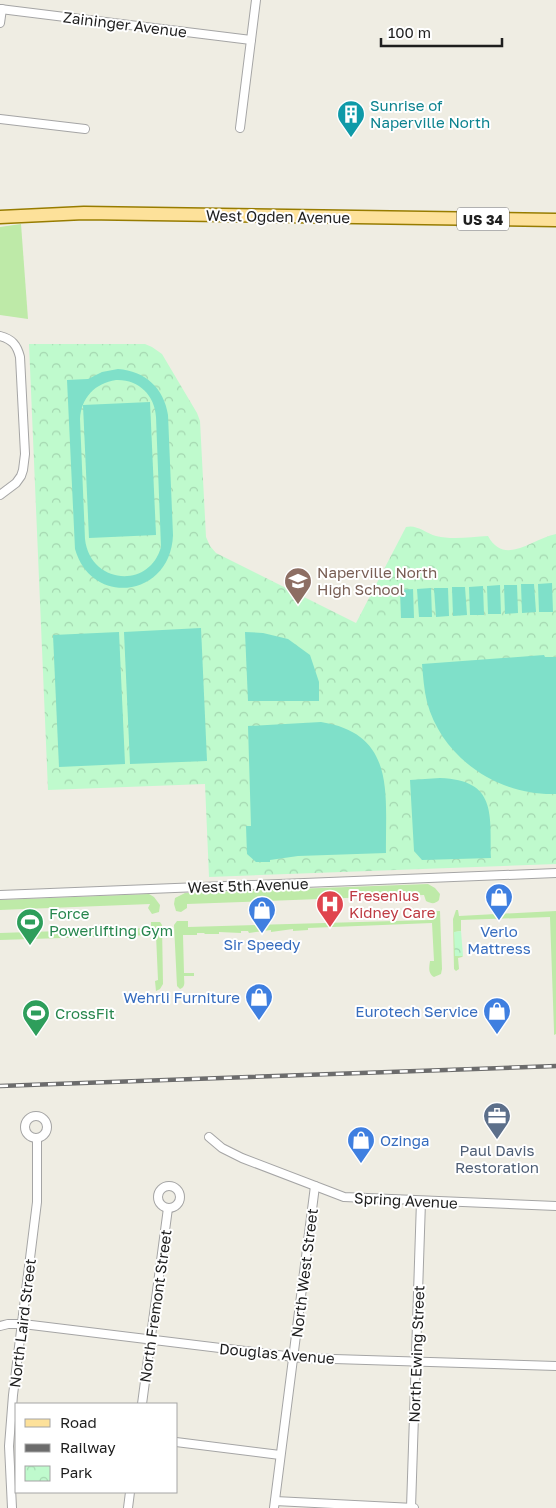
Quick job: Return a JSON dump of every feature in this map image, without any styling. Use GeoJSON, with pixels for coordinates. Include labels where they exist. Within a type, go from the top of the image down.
{"type":"FeatureCollection","features":[{"type":"Feature","properties":{"kind":"main road","name":"West Ogden Avenue"},"geometry":{"type":"LineString","coordinates":[[0,217],[84,213],[556,220]]}},
{"type":"Feature","properties":{"kind":"street"},"geometry":{"type":"LineString","coordinates":[[240,128],[256,0]]}},
{"type":"Feature","properties":{"kind":"street"},"geometry":{"type":"LineString","coordinates":[[0,22],[1,9]]}},
{"type":"Feature","properties":{"kind":"street","name":"Zaininger Avenue"},"geometry":{"type":"LineString","coordinates":[[1,9],[251,40]]}},
{"type":"Feature","properties":{"kind":"street"},"geometry":{"type":"LineString","coordinates":[[0,119],[85,129]]}},
{"type":"Feature","properties":{"kind":"street"},"geometry":{"type":"LineString","coordinates":[[0,336],[12,341],[20,357],[25,454],[21,476],[0,495]]}},
{"type":"Feature","properties":{"kind":"street","name":"West 5th Avenue"},"geometry":{"type":"LineString","coordinates":[[0,895],[556,873]]}},
{"type":"Feature","properties":{"kind":"street","name":"Spring Avenue"},"geometry":{"type":"LineString","coordinates":[[209,1137],[222,1148],[242,1158],[344,1197],[556,1206]]}},
{"type":"Feature","properties":{"kind":"street","name":"North Laird Street"},"geometry":{"type":"LineString","coordinates":[[12,1508],[9,1446],[13,1395],[37,1202],[37,1138]]}},
{"type":"Feature","properties":{"kind":"street","name":"North West Street"},"geometry":{"type":"LineString","coordinates":[[274,1505],[315,1186]]}},
{"type":"Feature","properties":{"kind":"street","name":"North Ewing Street"},"geometry":{"type":"LineString","coordinates":[[412,1508],[421,1201]]}},
{"type":"Feature","properties":{"kind":"street","name":"North Fremont Street"},"geometry":{"type":"LineString","coordinates":[[142,1403],[168,1208]]}},
{"type":"Feature","properties":{"kind":"street","name":"Douglas Avenue"},"geometry":{"type":"LineString","coordinates":[[0,1326],[23,1324],[294,1357],[556,1366]]}},
{"type":"Feature","properties":{"kind":"street"},"geometry":{"type":"LineString","coordinates":[[178,1442],[280,1455]]}},
{"type":"Feature","properties":{"kind":"street"},"geometry":{"type":"LineString","coordinates":[[0,1470],[10,1471]]}},
{"type":"Feature","properties":{"kind":"street"},"geometry":{"type":"LineString","coordinates":[[128,1508],[130,1493]]}},
{"type":"Feature","properties":{"kind":"street"},"geometry":{"type":"LineString","coordinates":[[274,1505],[412,1508]]}},
{"type":"Feature","properties":{"kind":"green space"},"geometry":{"type":"Polygon","coordinates":[[[21,224],[28,319],[0,315],[0,227],[21,224]]]}},
{"type":"Feature","properties":{"kind":"green space"},"geometry":{"type":"Polygon","coordinates":[[[29,344],[145,344],[162,354],[200,421],[206,537],[210,546],[216,553],[356,623],[406,527],[410,526],[432,535],[448,538],[488,536],[495,545],[511,550],[556,534],[556,864],[209,877],[205,784],[48,790],[29,344]]]}},
{"type":"Feature","properties":{"kind":"green space"},"geometry":{"type":"Polygon","coordinates":[[[118,369],[128,370],[145,377],[158,389],[166,405],[168,415],[173,535],[169,556],[159,572],[146,582],[130,587],[113,587],[97,580],[84,568],[75,549],[67,380],[88,379],[102,372],[118,369]],[[124,380],[102,384],[90,393],[83,404],[80,419],[85,539],[89,554],[97,565],[108,573],[120,576],[133,575],[145,570],[154,561],[161,547],[155,409],[149,395],[144,390],[138,385],[124,380]]]}},
{"type":"Feature","properties":{"kind":"green space"},"geometry":{"type":"Polygon","coordinates":[[[150,402],[156,535],[89,538],[83,405],[150,402]]]}},
{"type":"Feature","properties":{"kind":"green space"},"geometry":{"type":"Polygon","coordinates":[[[552,583],[553,612],[539,612],[538,584],[552,583]]]}},
{"type":"Feature","properties":{"kind":"green space"},"geometry":{"type":"Polygon","coordinates":[[[521,584],[534,584],[536,612],[522,613],[521,584]]]}},
{"type":"Feature","properties":{"kind":"green space"},"geometry":{"type":"Polygon","coordinates":[[[500,585],[501,614],[488,614],[487,586],[500,585]]]}},
{"type":"Feature","properties":{"kind":"green space"},"geometry":{"type":"Polygon","coordinates":[[[504,585],[517,585],[518,613],[505,614],[504,585]]]}},
{"type":"Feature","properties":{"kind":"green space"},"geometry":{"type":"Polygon","coordinates":[[[483,586],[484,615],[470,615],[469,587],[483,586]]]}},
{"type":"Feature","properties":{"kind":"green space"},"geometry":{"type":"Polygon","coordinates":[[[452,587],[465,587],[467,615],[453,616],[452,587]]]}},
{"type":"Feature","properties":{"kind":"green space"},"geometry":{"type":"Polygon","coordinates":[[[431,588],[432,617],[419,617],[417,589],[431,588]]]}},
{"type":"Feature","properties":{"kind":"green space"},"geometry":{"type":"Polygon","coordinates":[[[434,588],[448,588],[449,616],[436,617],[434,588]]]}},
{"type":"Feature","properties":{"kind":"green space"},"geometry":{"type":"Polygon","coordinates":[[[413,589],[414,618],[401,618],[400,590],[413,589]]]}},
{"type":"Feature","properties":{"kind":"green space"},"geometry":{"type":"Polygon","coordinates":[[[201,628],[207,761],[130,764],[124,632],[201,628]]]}},
{"type":"Feature","properties":{"kind":"green space"},"geometry":{"type":"Polygon","coordinates":[[[119,632],[125,764],[59,767],[53,635],[119,632]]]}},
{"type":"Feature","properties":{"kind":"green space"},"geometry":{"type":"Polygon","coordinates":[[[245,632],[263,633],[288,639],[310,655],[319,682],[319,701],[248,701],[245,632]]]}},
{"type":"Feature","properties":{"kind":"green space"},"geometry":{"type":"Polygon","coordinates":[[[544,655],[545,657],[556,657],[556,794],[534,793],[513,788],[494,781],[475,770],[445,740],[434,722],[424,688],[422,664],[544,655]]]}},
{"type":"Feature","properties":{"kind":"green space"},"geometry":{"type":"Polygon","coordinates":[[[321,722],[346,729],[363,739],[375,753],[382,770],[385,789],[386,853],[298,856],[270,860],[270,862],[256,862],[247,854],[246,826],[251,826],[248,726],[321,722]]]}},
{"type":"Feature","properties":{"kind":"green space"},"geometry":{"type":"Polygon","coordinates":[[[440,778],[459,780],[472,785],[487,802],[491,827],[491,858],[422,860],[414,851],[410,780],[440,778]]]}},
{"type":"Feature","properties":{"kind":"green space"},"geometry":{"type":"Polygon","coordinates":[[[428,884],[440,894],[439,900],[435,903],[426,901],[424,895],[187,904],[187,908],[181,912],[176,911],[174,904],[175,898],[185,893],[428,884]]]}},
{"type":"Feature","properties":{"kind":"green space"},"geometry":{"type":"Polygon","coordinates":[[[149,894],[160,905],[159,912],[152,914],[148,908],[150,904],[0,910],[0,900],[149,894]]]}},
{"type":"Feature","properties":{"kind":"green space"},"geometry":{"type":"Polygon","coordinates":[[[456,910],[458,910],[459,916],[556,911],[556,1034],[554,1035],[550,917],[461,920],[461,931],[455,932],[455,956],[463,956],[458,958],[459,969],[456,971],[454,969],[453,919],[456,910]]]}},
{"type":"Feature","properties":{"kind":"green space"},"geometry":{"type":"Polygon","coordinates":[[[430,911],[440,911],[442,969],[441,974],[434,977],[429,968],[430,961],[434,961],[432,923],[183,935],[184,973],[194,973],[194,976],[184,976],[183,987],[180,989],[177,986],[174,925],[177,921],[188,921],[188,927],[430,920],[430,911]]]}},
{"type":"Feature","properties":{"kind":"green space"},"geometry":{"type":"Polygon","coordinates":[[[151,922],[160,922],[162,925],[163,984],[156,991],[155,981],[158,980],[156,935],[0,940],[0,933],[151,928],[151,922]]]}},
{"type":"Feature","properties":{"kind":"green space"},"geometry":{"type":"Polygon","coordinates":[[[461,931],[463,956],[455,956],[454,932],[461,931]]]}},
{"type":"Feature","properties":{"kind":"railway"},"geometry":{"type":"LineString","coordinates":[[0,1086],[556,1066]]}},
{"type":"Feature","properties":{"kind":"place","name":"Sunrise of Naperville North"},"geometry":{"type":"Point","coordinates":[351,138]}},
{"type":"Feature","properties":{"kind":"place","name":"Naperville North High School"},"geometry":{"type":"Point","coordinates":[298,605]}},
{"type":"Feature","properties":{"kind":"place","name":"Verlo Mattress"},"geometry":{"type":"Point","coordinates":[499,921]}},
{"type":"Feature","properties":{"kind":"place","name":"Fresenius Kidney Care"},"geometry":{"type":"Point","coordinates":[330,928]}},
{"type":"Feature","properties":{"kind":"place","name":"Sir Speedy"},"geometry":{"type":"Point","coordinates":[262,934]}},
{"type":"Feature","properties":{"kind":"place","name":"Force Powerlifting Gym"},"geometry":{"type":"Point","coordinates":[30,946]}},
{"type":"Feature","properties":{"kind":"place","name":"Wehrli Furniture"},"geometry":{"type":"Point","coordinates":[259,1021]}},
{"type":"Feature","properties":{"kind":"place","name":"Eurotech Service"},"geometry":{"type":"Point","coordinates":[497,1035]}},
{"type":"Feature","properties":{"kind":"place","name":"CrossFit"},"geometry":{"type":"Point","coordinates":[36,1037]}},
{"type":"Feature","properties":{"kind":"place","name":"Paul Davis Restoration"},"geometry":{"type":"Point","coordinates":[497,1140]}},
{"type":"Feature","properties":{"kind":"place","name":"Ozinga"},"geometry":{"type":"Point","coordinates":[361,1164]}}]}
